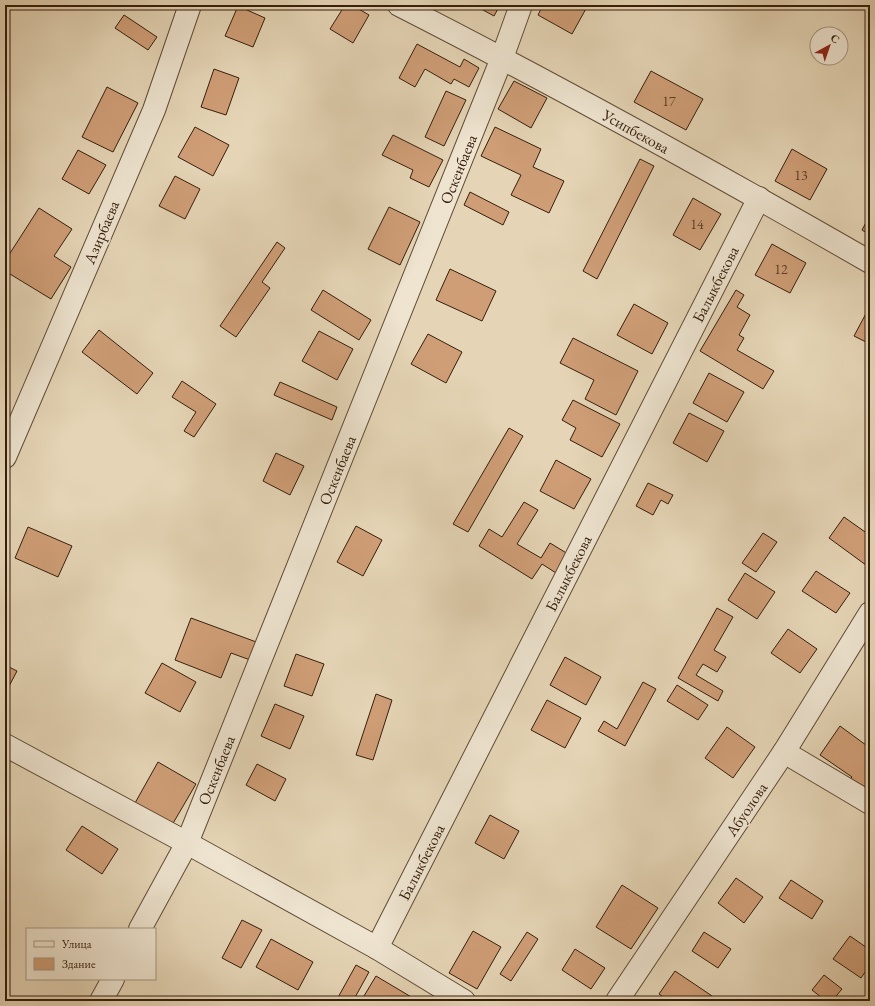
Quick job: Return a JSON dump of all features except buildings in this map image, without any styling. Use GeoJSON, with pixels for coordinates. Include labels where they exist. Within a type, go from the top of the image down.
{"type":"FeatureCollection","features":[{"type":"Feature","properties":{"kind":"street","name":"Азирбаева"},"geometry":{"type":"LineString","coordinates":[[5,456],[154,110],[190,5]]}},
{"type":"Feature","properties":{"kind":"street","name":"Усипбекова"},"geometry":{"type":"LineString","coordinates":[[399,5],[502,58],[759,198],[870,262]]}},
{"type":"Feature","properties":{"kind":"street","name":"Оскенбаева"},"geometry":{"type":"LineString","coordinates":[[141,928],[186,843],[502,58],[521,5]]}},
{"type":"Feature","properties":{"kind":"street","name":"Балыкбекова"},"geometry":{"type":"LineString","coordinates":[[377,948],[759,198]]}},
{"type":"Feature","properties":{"kind":"street","name":"Абуолова"},"geometry":{"type":"LineString","coordinates":[[617,1001],[784,752],[870,613]]}},
{"type":"Feature","properties":{"kind":"street"},"geometry":{"type":"LineString","coordinates":[[5,745],[377,948],[464,1001]]}},
{"type":"Feature","properties":{"kind":"street"},"geometry":{"type":"LineString","coordinates":[[784,752],[870,802]]}},
{"type":"Feature","properties":{"kind":"street"},"geometry":{"type":"LineString","coordinates":[[101,1001],[112,980]]}}]}
